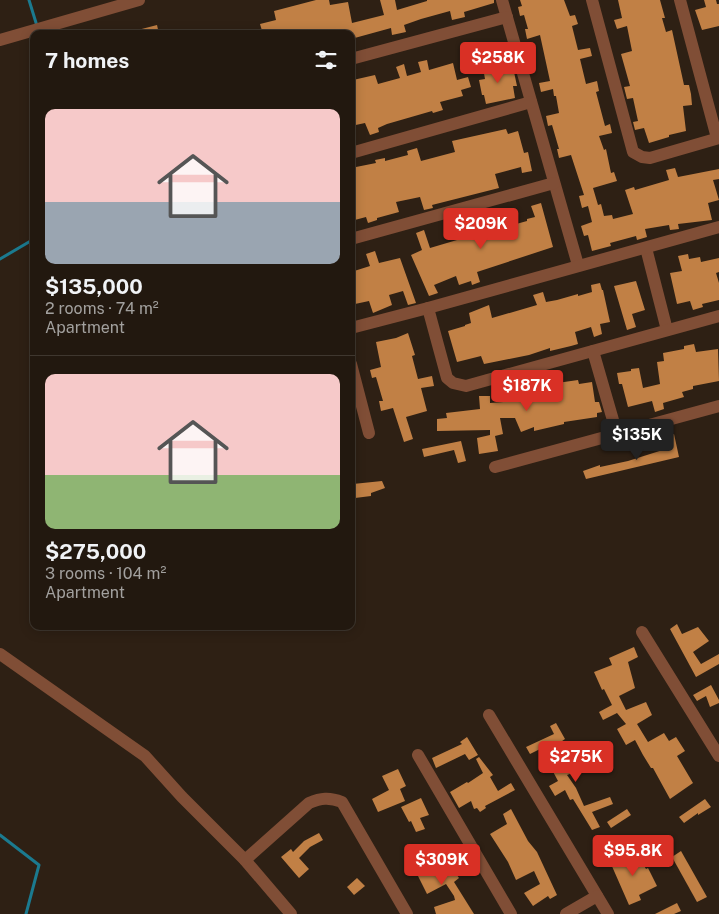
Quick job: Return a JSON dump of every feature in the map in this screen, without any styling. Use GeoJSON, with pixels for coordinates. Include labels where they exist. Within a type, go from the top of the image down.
{"type":"FeatureCollection","features":[{"type":"Feature","properties":{"kind":"street"},"geometry":{"type":"LineString","coordinates":[[33,30],[139,0]]}},
{"type":"Feature","properties":{"kind":"street"},"geometry":{"type":"LineString","coordinates":[[502,0],[578,265]]}},
{"type":"Feature","properties":{"kind":"street"},"geometry":{"type":"LineString","coordinates":[[592,0],[633,152],[642,158],[650,158],[718,138],[680,0]]}},
{"type":"Feature","properties":{"kind":"street"},"geometry":{"type":"LineString","coordinates":[[355,58],[507,17]]}},
{"type":"Feature","properties":{"kind":"street"},"geometry":{"type":"LineString","coordinates":[[0,40],[30,31]]}},
{"type":"Feature","properties":{"kind":"street"},"geometry":{"type":"LineString","coordinates":[[355,152],[531,102]]}},
{"type":"Feature","properties":{"kind":"street"},"geometry":{"type":"LineString","coordinates":[[355,238],[554,183]]}},
{"type":"Feature","properties":{"kind":"street"},"geometry":{"type":"LineString","coordinates":[[355,327],[719,227]]}},
{"type":"Feature","properties":{"kind":"street"},"geometry":{"type":"LineString","coordinates":[[646,248],[667,330]]}},
{"type":"Feature","properties":{"kind":"street"},"geometry":{"type":"LineString","coordinates":[[428,308],[447,378],[460,386],[475,384],[719,316]]}},
{"type":"Feature","properties":{"kind":"street"},"geometry":{"type":"LineString","coordinates":[[593,351],[617,434]]}},
{"type":"Feature","properties":{"kind":"street"},"geometry":{"type":"LineString","coordinates":[[355,379],[369,432]]}},
{"type":"Feature","properties":{"kind":"street"},"geometry":{"type":"LineString","coordinates":[[495,467],[719,406]]}},
{"type":"Feature","properties":{"kind":"street"},"geometry":{"type":"LineString","coordinates":[[642,632],[714,734],[719,756]]}},
{"type":"Feature","properties":{"kind":"street"},"geometry":{"type":"LineString","coordinates":[[0,654],[145,756],[182,797],[245,860],[290,914]]}},
{"type":"Feature","properties":{"kind":"street"},"geometry":{"type":"LineString","coordinates":[[490,715],[608,914]]}},
{"type":"Feature","properties":{"kind":"street"},"geometry":{"type":"LineString","coordinates":[[418,755],[512,914]]}},
{"type":"Feature","properties":{"kind":"street"},"geometry":{"type":"LineString","coordinates":[[245,860],[309,803],[320,798],[332,798],[342,802],[407,914]]}},
{"type":"Feature","properties":{"kind":"street"},"geometry":{"type":"LineString","coordinates":[[566,914],[597,896]]}},
{"type":"Feature","properties":{"kind":"building"},"geometry":{"type":"Polygon","coordinates":[[[316,0],[329,0],[330,5],[348,2],[352,23],[384,15],[380,0],[395,0],[397,10],[427,0],[494,0],[494,3],[464,12],[465,17],[452,20],[450,11],[404,25],[406,32],[392,35],[391,28],[355,38],[355,30],[262,30],[260,24],[276,20],[274,11],[316,0]]]}},
{"type":"Feature","properties":{"kind":"building"},"geometry":{"type":"Polygon","coordinates":[[[520,0],[564,0],[570,16],[575,15],[578,24],[572,26],[578,50],[590,48],[592,56],[580,59],[586,84],[597,81],[599,91],[596,92],[605,126],[610,124],[612,133],[599,136],[604,150],[606,149],[611,173],[614,172],[617,181],[593,188],[598,205],[601,204],[604,216],[612,215],[613,219],[633,214],[625,190],[634,187],[635,190],[669,180],[666,170],[675,168],[678,177],[719,169],[719,179],[713,180],[719,200],[708,203],[712,220],[678,224],[679,229],[670,230],[669,225],[645,229],[647,237],[637,240],[636,236],[610,243],[611,246],[592,251],[588,235],[584,236],[581,226],[592,222],[588,206],[582,208],[579,196],[584,195],[571,155],[559,158],[557,149],[559,149],[552,125],[548,126],[546,116],[559,113],[553,89],[541,92],[539,83],[550,81],[540,35],[527,39],[525,29],[528,29],[524,15],[520,16],[518,7],[522,6],[520,0]]]}},
{"type":"Feature","properties":{"kind":"building"},"geometry":{"type":"Polygon","coordinates":[[[618,0],[660,0],[665,18],[662,18],[666,32],[672,30],[684,85],[689,85],[691,94],[692,105],[683,106],[686,131],[649,143],[644,128],[635,130],[633,122],[638,121],[633,98],[627,99],[624,87],[630,86],[621,54],[632,51],[627,26],[617,29],[614,20],[622,18],[618,0]]]}},
{"type":"Feature","properties":{"kind":"building"},"geometry":{"type":"Polygon","coordinates":[[[704,0],[716,0],[717,4],[719,4],[719,26],[702,30],[695,10],[706,7],[704,0]]]}},
{"type":"Feature","properties":{"kind":"building"},"geometry":{"type":"Polygon","coordinates":[[[157,25],[158,30],[138,30],[157,25]]]}},
{"type":"Feature","properties":{"kind":"building"},"geometry":{"type":"Polygon","coordinates":[[[427,60],[429,70],[453,63],[457,80],[468,77],[471,87],[461,90],[463,96],[440,102],[443,110],[433,113],[432,111],[387,124],[378,128],[379,132],[370,135],[365,123],[355,125],[355,80],[375,75],[378,84],[400,78],[396,67],[404,64],[407,76],[421,72],[418,62],[427,60]]]}},
{"type":"Feature","properties":{"kind":"building"},"geometry":{"type":"Polygon","coordinates":[[[504,64],[505,74],[514,72],[517,86],[513,86],[515,98],[486,104],[479,80],[485,79],[483,68],[504,64]]]}},
{"type":"Feature","properties":{"kind":"building"},"geometry":{"type":"Polygon","coordinates":[[[506,129],[508,134],[518,131],[524,153],[528,152],[532,171],[522,173],[521,167],[495,174],[499,188],[432,205],[433,208],[424,210],[420,197],[396,202],[399,212],[377,218],[377,220],[368,223],[366,217],[355,220],[355,167],[376,163],[375,160],[385,158],[385,161],[408,155],[407,151],[417,148],[421,161],[455,152],[452,141],[506,129]]]}},
{"type":"Feature","properties":{"kind":"building"},"geometry":{"type":"Polygon","coordinates":[[[541,203],[553,247],[477,272],[480,282],[472,285],[471,281],[459,285],[456,276],[434,285],[438,293],[429,296],[411,255],[422,250],[416,233],[424,230],[430,248],[457,240],[453,229],[461,226],[465,237],[490,230],[487,220],[505,214],[509,226],[527,221],[527,219],[535,217],[531,206],[541,203]]]}},
{"type":"Feature","properties":{"kind":"building"},"geometry":{"type":"Polygon","coordinates":[[[375,251],[379,263],[400,258],[416,303],[408,305],[403,291],[389,295],[392,305],[373,313],[369,301],[355,304],[355,271],[370,266],[366,254],[375,251]]]}},
{"type":"Feature","properties":{"kind":"building"},"geometry":{"type":"Polygon","coordinates":[[[688,254],[689,259],[700,257],[701,262],[719,258],[719,272],[716,273],[719,283],[719,300],[702,304],[703,307],[693,310],[690,301],[677,304],[670,273],[682,271],[678,256],[688,254]]]}},
{"type":"Feature","properties":{"kind":"building"},"geometry":{"type":"Polygon","coordinates":[[[636,281],[645,310],[632,314],[636,327],[627,330],[614,286],[636,281]]]}},
{"type":"Feature","properties":{"kind":"building"},"geometry":{"type":"Polygon","coordinates":[[[600,283],[610,322],[600,324],[602,334],[594,337],[591,327],[575,332],[578,344],[571,346],[550,351],[550,348],[529,355],[484,364],[481,356],[457,362],[448,331],[471,323],[469,313],[489,305],[492,318],[537,305],[533,295],[543,292],[546,302],[592,292],[591,285],[600,283]]]}},
{"type":"Feature","properties":{"kind":"building"},"geometry":{"type":"Polygon","coordinates":[[[408,333],[415,355],[412,356],[418,379],[432,376],[434,386],[421,388],[427,411],[406,417],[413,439],[404,442],[393,408],[381,411],[379,401],[383,401],[376,377],[372,378],[370,370],[381,367],[376,342],[396,338],[408,333]]]}},
{"type":"Feature","properties":{"kind":"building"},"geometry":{"type":"Polygon","coordinates":[[[694,344],[696,352],[718,349],[719,381],[693,386],[693,389],[682,392],[684,397],[663,403],[664,409],[655,412],[652,401],[628,407],[617,373],[639,368],[643,388],[660,384],[657,362],[664,361],[663,353],[684,349],[684,346],[694,344]]]}},
{"type":"Feature","properties":{"kind":"building"},"geometry":{"type":"Polygon","coordinates":[[[557,379],[557,383],[578,380],[579,384],[592,382],[595,402],[599,402],[602,412],[597,413],[597,417],[564,422],[564,424],[534,431],[534,427],[521,432],[515,418],[500,418],[503,434],[495,436],[498,451],[479,454],[477,438],[490,435],[490,430],[437,431],[437,419],[447,418],[446,413],[480,409],[479,396],[490,396],[490,403],[527,400],[525,389],[548,387],[547,380],[557,379]]]}},
{"type":"Feature","properties":{"kind":"building"},"geometry":{"type":"Polygon","coordinates":[[[674,434],[679,457],[586,479],[583,471],[600,465],[600,467],[628,461],[669,448],[666,436],[674,434]]]}},
{"type":"Feature","properties":{"kind":"building"},"geometry":{"type":"Polygon","coordinates":[[[461,441],[466,461],[458,463],[454,450],[424,457],[422,449],[461,441]]]}},
{"type":"Feature","properties":{"kind":"building"},"geometry":{"type":"Polygon","coordinates":[[[382,481],[385,488],[371,493],[371,496],[355,498],[355,484],[382,481]]]}},
{"type":"Feature","properties":{"kind":"building"},"geometry":{"type":"Polygon","coordinates":[[[677,624],[682,634],[698,627],[709,641],[693,652],[701,664],[719,654],[719,664],[696,677],[670,629],[677,624]]]}},
{"type":"Feature","properties":{"kind":"building"},"geometry":{"type":"Polygon","coordinates":[[[634,647],[638,657],[628,662],[635,688],[619,696],[626,710],[646,702],[652,715],[637,724],[648,742],[664,733],[669,741],[676,737],[685,751],[677,756],[693,783],[670,799],[635,740],[626,745],[617,729],[626,724],[617,713],[603,720],[599,712],[612,705],[604,689],[602,690],[594,672],[612,665],[609,658],[634,647]]]}},
{"type":"Feature","properties":{"kind":"building"},"geometry":{"type":"Polygon","coordinates":[[[711,685],[719,703],[710,707],[706,696],[697,701],[693,695],[711,685]]]}},
{"type":"Feature","properties":{"kind":"building"},"geometry":{"type":"Polygon","coordinates":[[[556,723],[565,739],[543,754],[540,749],[530,754],[526,747],[554,734],[550,726],[556,723]]]}},
{"type":"Feature","properties":{"kind":"building"},"geometry":{"type":"Polygon","coordinates":[[[467,737],[478,755],[469,760],[465,754],[436,768],[432,758],[462,744],[460,742],[467,737]]]}},
{"type":"Feature","properties":{"kind":"building"},"geometry":{"type":"Polygon","coordinates":[[[585,744],[589,750],[583,754],[588,767],[567,775],[576,788],[584,806],[610,797],[613,804],[592,812],[600,827],[592,830],[573,799],[570,800],[565,790],[555,796],[549,786],[558,781],[549,764],[585,744]]]}},
{"type":"Feature","properties":{"kind":"building"},"geometry":{"type":"Polygon","coordinates":[[[479,757],[493,775],[490,777],[498,791],[511,783],[515,790],[485,806],[486,808],[480,812],[477,808],[474,809],[471,801],[459,808],[450,792],[483,773],[476,759],[479,757]]]}},
{"type":"Feature","properties":{"kind":"building"},"geometry":{"type":"Polygon","coordinates":[[[398,769],[406,786],[400,789],[405,801],[378,812],[372,799],[389,790],[382,776],[398,769]]]}},
{"type":"Feature","properties":{"kind":"building"},"geometry":{"type":"Polygon","coordinates":[[[421,798],[429,815],[420,818],[425,829],[416,832],[401,807],[421,798]]]}},
{"type":"Feature","properties":{"kind":"building"},"geometry":{"type":"Polygon","coordinates":[[[705,799],[711,807],[684,823],[679,817],[705,799]]]}},
{"type":"Feature","properties":{"kind":"building"},"geometry":{"type":"Polygon","coordinates":[[[511,809],[528,841],[537,852],[557,895],[550,899],[548,896],[533,906],[524,893],[540,884],[534,871],[516,880],[508,862],[490,834],[507,824],[503,814],[511,809]]]}},
{"type":"Feature","properties":{"kind":"building"},"geometry":{"type":"Polygon","coordinates":[[[627,809],[631,815],[611,828],[607,822],[627,809]]]}},
{"type":"Feature","properties":{"kind":"building"},"geometry":{"type":"Polygon","coordinates":[[[319,833],[323,840],[310,847],[299,858],[309,869],[299,878],[281,857],[291,849],[293,852],[304,841],[319,833]]]}},
{"type":"Feature","properties":{"kind":"building"},"geometry":{"type":"Polygon","coordinates":[[[635,850],[646,869],[648,868],[657,886],[639,895],[641,900],[629,905],[611,864],[635,850]]]}},
{"type":"Feature","properties":{"kind":"building"},"geometry":{"type":"Polygon","coordinates":[[[681,851],[707,897],[697,902],[672,857],[681,851]]]}},
{"type":"Feature","properties":{"kind":"building"},"geometry":{"type":"Polygon","coordinates":[[[436,854],[449,874],[454,871],[459,878],[454,882],[474,914],[436,914],[434,907],[455,900],[454,896],[446,884],[427,894],[414,868],[436,854]]]}},
{"type":"Feature","properties":{"kind":"building"},"geometry":{"type":"Polygon","coordinates":[[[357,878],[365,886],[354,895],[347,887],[357,878]]]}},
{"type":"Feature","properties":{"kind":"building"},"geometry":{"type":"Polygon","coordinates":[[[677,903],[681,911],[674,914],[655,914],[677,903]]]}},
{"type":"Feature","properties":{"kind":"waterway"},"geometry":{"type":"LineString","coordinates":[[29,0],[37,26]]}},
{"type":"Feature","properties":{"kind":"waterway"},"geometry":{"type":"LineString","coordinates":[[0,259],[30,241]]}},
{"type":"Feature","properties":{"kind":"waterway"},"geometry":{"type":"LineString","coordinates":[[0,835],[39,865],[26,914]]}}]}
